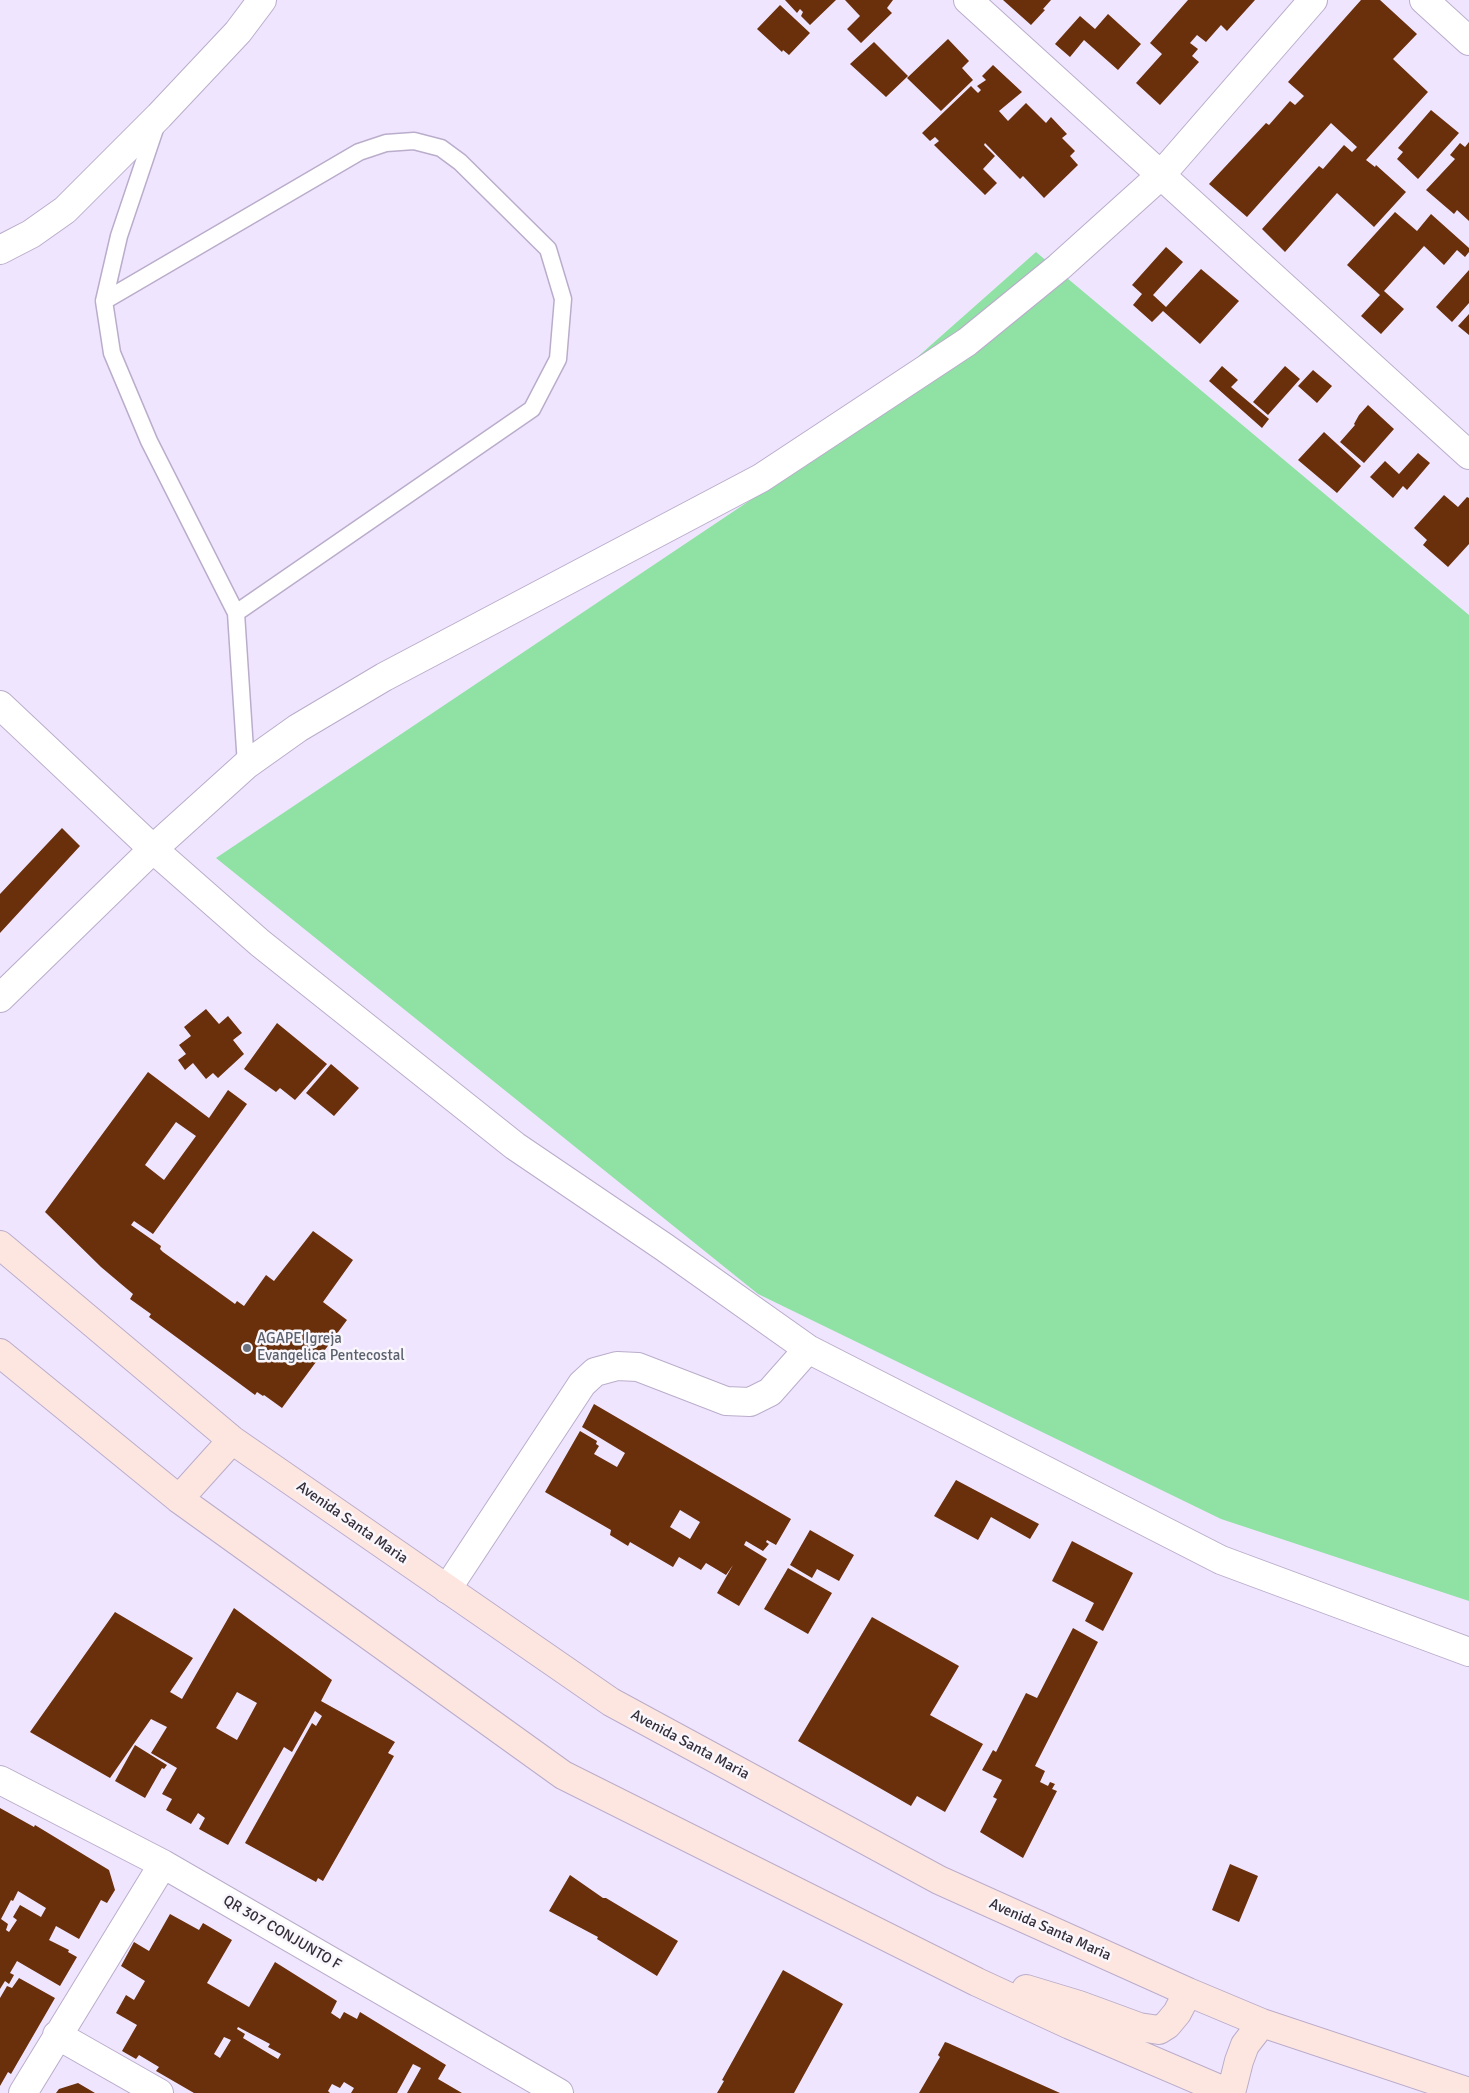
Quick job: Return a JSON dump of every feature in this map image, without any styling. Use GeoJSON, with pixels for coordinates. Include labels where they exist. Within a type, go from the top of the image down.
{"type":"FeatureCollection","features":[{"type":"Feature","properties":{"kind":"main road","name":"Avenida Santa Maria"},"geometry":{"type":"LineString","coordinates":[[0,1245],[232,1440],[611,1702],[939,1880],[1188,1992],[1262,2023],[1469,2092]]}},
{"type":"Feature","properties":{"kind":"main road"},"geometry":{"type":"LineString","coordinates":[[0,1353],[179,1499],[563,1774],[977,1982],[1230,2093],[1245,2045],[1262,2023]]}},
{"type":"Feature","properties":{"kind":"main road"},"geometry":{"type":"LineString","coordinates":[[179,1499],[232,1440]]}},
{"type":"Feature","properties":{"kind":"main road"},"geometry":{"type":"LineString","coordinates":[[977,1982],[1028,1990],[1079,2005],[1139,2028],[1159,2030],[1167,2025],[1178,2013],[1188,1992]]}},
{"type":"Feature","properties":{"kind":"street"},"geometry":{"type":"LineString","coordinates":[[0,250],[31,234],[66,210],[159,116],[238,32],[262,0]]}},
{"type":"Feature","properties":{"kind":"street"},"geometry":{"type":"LineString","coordinates":[[968,0],[1469,455]]}},
{"type":"Feature","properties":{"kind":"street"},"geometry":{"type":"LineString","coordinates":[[0,998],[153,849],[246,766],[298,728],[384,677],[761,478],[967,342],[1059,267],[1160,176],[1313,0]]}},
{"type":"Feature","properties":{"kind":"street"},"geometry":{"type":"LineString","coordinates":[[1424,0],[1469,41]]}},
{"type":"Feature","properties":{"kind":"street"},"geometry":{"type":"LineString","coordinates":[[0,705],[153,849],[260,943],[515,1146],[664,1247],[808,1349],[1221,1560],[1469,1652]]}},
{"type":"Feature","properties":{"kind":"street"},"geometry":{"type":"LineString","coordinates":[[447,1588],[582,1384],[595,1372],[617,1366],[638,1367],[726,1401],[750,1402],[770,1392],[808,1349]]}},
{"type":"Feature","properties":{"kind":"street","name":"QR 307 CONJUNTO F"},"geometry":{"type":"LineString","coordinates":[[0,1780],[163,1864],[560,2093]]}},
{"type":"Feature","properties":{"kind":"street"},"geometry":{"type":"LineString","coordinates":[[23,2093],[163,1864]]}},
{"type":"Feature","properties":{"kind":"street"},"geometry":{"type":"LineString","coordinates":[[57,2035],[159,2093]]}},
{"type":"Feature","properties":{"kind":"lane"},"geometry":{"type":"LineString","coordinates":[[159,116],[119,236],[104,301],[112,354],[149,441],[236,613],[246,766]]}},
{"type":"Feature","properties":{"kind":"lane"},"geometry":{"type":"LineString","coordinates":[[104,301],[359,152],[386,143],[414,141],[440,148],[460,162],[548,249],[563,299],[558,359],[532,409],[236,613]]}},
{"type":"Feature","properties":{"kind":"green space"},"geometry":{"type":"Polygon","coordinates":[[[1036,252],[1469,615],[1469,1601],[1221,1519],[758,1294],[216,858],[773,485],[1036,252]]]}},
{"type":"Feature","properties":{"kind":"building"},"geometry":{"type":"Polygon","coordinates":[[[785,0],[836,0],[810,25],[801,16],[803,12],[800,9],[797,13],[785,0]]]}},
{"type":"Feature","properties":{"kind":"building"},"geometry":{"type":"Polygon","coordinates":[[[845,0],[893,0],[887,8],[892,13],[861,43],[847,29],[860,16],[845,0]]]}},
{"type":"Feature","properties":{"kind":"building"},"geometry":{"type":"Polygon","coordinates":[[[1003,0],[1051,0],[1043,9],[1045,10],[1031,25],[1003,0]]]}},
{"type":"Feature","properties":{"kind":"building"},"geometry":{"type":"Polygon","coordinates":[[[1188,0],[1255,0],[1227,31],[1221,25],[1206,42],[1197,35],[1190,43],[1198,49],[1192,56],[1199,62],[1160,105],[1136,83],[1162,54],[1150,43],[1188,0]]]}},
{"type":"Feature","properties":{"kind":"building"},"geometry":{"type":"Polygon","coordinates":[[[1361,0],[1380,0],[1417,34],[1393,59],[1428,92],[1366,160],[1375,167],[1376,165],[1406,192],[1374,227],[1337,193],[1285,252],[1262,229],[1319,166],[1323,169],[1344,145],[1352,152],[1357,147],[1331,123],[1247,217],[1209,184],[1266,123],[1269,125],[1290,101],[1295,105],[1304,96],[1288,82],[1361,0]]]}},
{"type":"Feature","properties":{"kind":"building"},"geometry":{"type":"Polygon","coordinates":[[[780,5],[810,33],[789,55],[783,50],[782,52],[757,29],[780,5]]]}},
{"type":"Feature","properties":{"kind":"building"},"geometry":{"type":"Polygon","coordinates":[[[1108,14],[1141,44],[1118,70],[1084,40],[1070,57],[1055,44],[1080,16],[1095,29],[1108,14]]]}},
{"type":"Feature","properties":{"kind":"building"},"geometry":{"type":"Polygon","coordinates":[[[948,39],[969,61],[962,68],[973,80],[941,111],[907,78],[948,39]]]}},
{"type":"Feature","properties":{"kind":"building"},"geometry":{"type":"Polygon","coordinates":[[[874,42],[908,76],[886,97],[850,64],[874,42]]]}},
{"type":"Feature","properties":{"kind":"building"},"geometry":{"type":"Polygon","coordinates":[[[993,65],[1022,92],[999,111],[1008,121],[1026,103],[1046,123],[1051,117],[1067,134],[1062,138],[1075,151],[1070,156],[1078,165],[1044,198],[1023,176],[1020,179],[985,143],[984,145],[995,156],[983,169],[997,183],[985,195],[934,145],[939,141],[935,137],[930,141],[922,133],[971,86],[978,93],[981,90],[977,86],[986,80],[982,76],[993,65]]]}},
{"type":"Feature","properties":{"kind":"building"},"geometry":{"type":"Polygon","coordinates":[[[1431,110],[1459,133],[1418,179],[1397,159],[1403,152],[1398,148],[1431,110]]]}},
{"type":"Feature","properties":{"kind":"building"},"geometry":{"type":"Polygon","coordinates":[[[1469,142],[1469,221],[1457,210],[1454,214],[1426,190],[1455,159],[1450,155],[1460,143],[1465,147],[1469,142]]]}},
{"type":"Feature","properties":{"kind":"building"},"geometry":{"type":"Polygon","coordinates":[[[1395,212],[1417,231],[1431,214],[1469,248],[1469,252],[1465,257],[1457,250],[1444,265],[1424,246],[1384,291],[1404,309],[1381,334],[1361,316],[1380,295],[1347,265],[1395,212]]]}},
{"type":"Feature","properties":{"kind":"building"},"geometry":{"type":"Polygon","coordinates":[[[1166,247],[1183,262],[1153,295],[1166,307],[1201,269],[1239,301],[1200,344],[1163,311],[1152,322],[1133,305],[1142,294],[1132,285],[1166,247]]]}},
{"type":"Feature","properties":{"kind":"building"},"geometry":{"type":"Polygon","coordinates":[[[1469,270],[1469,303],[1452,322],[1436,307],[1469,270]]]}},
{"type":"Feature","properties":{"kind":"building"},"geometry":{"type":"Polygon","coordinates":[[[1469,314],[1469,335],[1458,326],[1469,314]]]}},
{"type":"Feature","properties":{"kind":"building"},"geometry":{"type":"Polygon","coordinates":[[[1222,366],[1238,380],[1231,387],[1269,419],[1262,428],[1209,381],[1222,366]]]}},
{"type":"Feature","properties":{"kind":"building"},"geometry":{"type":"Polygon","coordinates":[[[1285,366],[1300,379],[1268,415],[1253,402],[1285,366]]]}},
{"type":"Feature","properties":{"kind":"building"},"geometry":{"type":"Polygon","coordinates":[[[1313,370],[1332,386],[1317,403],[1298,386],[1313,370]]]}},
{"type":"Feature","properties":{"kind":"building"},"geometry":{"type":"Polygon","coordinates":[[[1368,405],[1394,429],[1364,463],[1340,442],[1355,425],[1359,415],[1368,405]]]}},
{"type":"Feature","properties":{"kind":"building"},"geometry":{"type":"Polygon","coordinates":[[[1324,432],[1361,466],[1337,493],[1298,460],[1324,432]]]}},
{"type":"Feature","properties":{"kind":"building"},"geometry":{"type":"Polygon","coordinates":[[[1418,453],[1430,463],[1407,490],[1403,486],[1393,498],[1370,477],[1385,461],[1399,474],[1418,453]]]}},
{"type":"Feature","properties":{"kind":"building"},"geometry":{"type":"Polygon","coordinates":[[[1444,495],[1458,507],[1467,497],[1469,498],[1469,544],[1448,567],[1423,545],[1427,540],[1414,528],[1444,495]]]}},
{"type":"Feature","properties":{"kind":"building"},"geometry":{"type":"Polygon","coordinates":[[[62,828],[80,846],[0,933],[0,894],[62,828]]]}},
{"type":"Feature","properties":{"kind":"building"},"geometry":{"type":"Polygon","coordinates":[[[206,1009],[219,1024],[228,1016],[242,1033],[233,1040],[244,1054],[218,1078],[213,1073],[206,1079],[193,1063],[185,1070],[178,1060],[186,1054],[179,1045],[191,1036],[184,1027],[206,1009]]]}},
{"type":"Feature","properties":{"kind":"building"},"geometry":{"type":"Polygon","coordinates":[[[277,1023],[327,1064],[295,1100],[280,1088],[276,1092],[244,1069],[277,1023]]]}},
{"type":"Feature","properties":{"kind":"building"},"geometry":{"type":"Polygon","coordinates":[[[331,1064],[359,1088],[334,1116],[306,1093],[331,1064]]]}},
{"type":"Feature","properties":{"kind":"building"},"geometry":{"type":"Polygon","coordinates":[[[148,1072],[209,1118],[228,1090],[247,1104],[153,1234],[134,1221],[131,1225],[161,1246],[160,1249],[163,1252],[235,1304],[237,1301],[244,1306],[266,1275],[274,1281],[313,1231],[353,1260],[323,1302],[347,1320],[282,1408],[264,1395],[257,1392],[255,1395],[149,1317],[151,1314],[130,1299],[133,1294],[101,1267],[45,1212],[148,1072]],[[176,1122],[145,1165],[164,1180],[196,1136],[176,1122]]]}},
{"type":"Feature","properties":{"kind":"building"},"geometry":{"type":"Polygon","coordinates":[[[594,1404],[791,1519],[776,1545],[767,1540],[766,1542],[769,1544],[763,1551],[746,1541],[744,1545],[767,1559],[739,1606],[717,1593],[733,1565],[726,1575],[706,1563],[701,1570],[679,1557],[673,1567],[630,1542],[628,1546],[610,1535],[611,1530],[545,1492],[580,1431],[597,1441],[596,1444],[599,1446],[594,1454],[617,1467],[625,1453],[582,1427],[594,1404]],[[680,1510],[670,1527],[690,1539],[700,1522],[680,1510]]]}},
{"type":"Feature","properties":{"kind":"building"},"geometry":{"type":"Polygon","coordinates":[[[956,1480],[1039,1524],[1030,1539],[991,1517],[978,1540],[934,1516],[956,1480]]]}},
{"type":"Feature","properties":{"kind":"building"},"geometry":{"type":"Polygon","coordinates":[[[810,1530],[854,1555],[839,1581],[817,1569],[812,1578],[790,1565],[810,1530]]]}},
{"type":"Feature","properties":{"kind":"building"},"geometry":{"type":"Polygon","coordinates":[[[1072,1541],[1133,1573],[1103,1631],[1085,1621],[1094,1603],[1052,1581],[1072,1541]]]}},
{"type":"Feature","properties":{"kind":"building"},"geometry":{"type":"Polygon","coordinates":[[[788,1568],[832,1593],[808,1634],[764,1609],[788,1568]]]}},
{"type":"Feature","properties":{"kind":"building"},"geometry":{"type":"Polygon","coordinates":[[[234,1608],[332,1680],[321,1701],[395,1742],[388,1753],[394,1756],[323,1881],[318,1878],[316,1882],[245,1843],[312,1723],[316,1726],[322,1716],[315,1711],[292,1752],[284,1747],[228,1845],[199,1829],[205,1818],[198,1813],[191,1824],[166,1810],[172,1799],[162,1794],[177,1768],[151,1753],[167,1727],[151,1719],[110,1778],[30,1732],[115,1612],[193,1658],[170,1692],[182,1699],[234,1608]],[[237,1692],[216,1728],[237,1740],[257,1703],[237,1692]]]}},
{"type":"Feature","properties":{"kind":"building"},"geometry":{"type":"Polygon","coordinates":[[[872,1617],[959,1666],[930,1715],[983,1744],[945,1812],[917,1796],[911,1806],[798,1741],[872,1617]]]}},
{"type":"Feature","properties":{"kind":"building"},"geometry":{"type":"Polygon","coordinates":[[[1073,1628],[1098,1642],[1035,1766],[1045,1771],[1040,1782],[1048,1786],[1050,1782],[1055,1784],[1052,1789],[1057,1791],[1023,1858],[980,1832],[997,1799],[993,1797],[1002,1780],[982,1770],[993,1750],[996,1752],[1026,1693],[1037,1698],[1073,1628]]]}},
{"type":"Feature","properties":{"kind":"building"},"geometry":{"type":"Polygon","coordinates":[[[135,1745],[167,1765],[164,1769],[162,1768],[145,1798],[115,1781],[135,1745]]]}},
{"type":"Feature","properties":{"kind":"building"},"geometry":{"type":"Polygon","coordinates":[[[0,1808],[34,1827],[35,1825],[109,1870],[115,1890],[107,1903],[101,1900],[79,1939],[56,1926],[49,1940],[69,1950],[68,1952],[77,1957],[60,1986],[17,1961],[10,1973],[14,1975],[9,1984],[5,1981],[0,1989],[0,1808]],[[18,1891],[1,1919],[8,1924],[6,1930],[9,1932],[17,1920],[13,1917],[20,1905],[41,1917],[46,1908],[18,1891]]]}},
{"type":"Feature","properties":{"kind":"building"},"geometry":{"type":"Polygon","coordinates":[[[1230,1864],[1258,1876],[1239,1922],[1212,1910],[1230,1864]]]}},
{"type":"Feature","properties":{"kind":"building"},"geometry":{"type":"Polygon","coordinates":[[[570,1875],[603,1898],[678,1941],[657,1976],[597,1939],[598,1937],[549,1911],[570,1875]]]}},
{"type":"Feature","properties":{"kind":"building"},"geometry":{"type":"Polygon","coordinates":[[[170,1914],[199,1930],[203,1923],[232,1940],[207,1983],[249,2007],[275,1962],[337,2001],[331,2013],[340,2019],[344,2012],[357,2019],[360,2012],[446,2065],[438,2079],[462,2093],[407,2093],[421,2068],[413,2064],[397,2093],[351,2093],[354,2088],[344,2082],[340,2088],[332,2084],[328,2091],[330,2093],[194,2093],[156,2071],[159,2067],[139,2055],[136,2059],[122,2051],[137,2025],[116,2013],[126,1995],[134,2000],[145,1981],[121,1966],[134,1942],[149,1951],[170,1914]],[[238,2027],[237,2029],[245,2034],[243,2038],[278,2059],[281,2054],[268,2047],[270,2044],[238,2027]],[[224,2037],[214,2054],[220,2058],[231,2040],[224,2037]]]}},
{"type":"Feature","properties":{"kind":"building"},"geometry":{"type":"Polygon","coordinates":[[[783,1970],[843,2004],[794,2093],[717,2093],[724,2081],[722,2080],[783,1970]]]}},
{"type":"Feature","properties":{"kind":"building"},"geometry":{"type":"Polygon","coordinates":[[[19,1978],[55,1998],[11,2074],[8,2072],[0,2086],[0,1998],[7,1986],[12,1988],[19,1978]]]}},
{"type":"Feature","properties":{"kind":"building"},"geometry":{"type":"Polygon","coordinates":[[[945,2042],[1060,2093],[919,2093],[940,2057],[938,2055],[945,2042]]]}},
{"type":"Feature","properties":{"kind":"building"},"geometry":{"type":"Polygon","coordinates":[[[78,2083],[95,2093],[56,2093],[59,2089],[78,2083]]]}},
{"type":"Feature","properties":{"kind":"place","name":"AGAPE Igreja Evangelica Pentecostal"},"geometry":{"type":"Point","coordinates":[247,1348]}}]}
